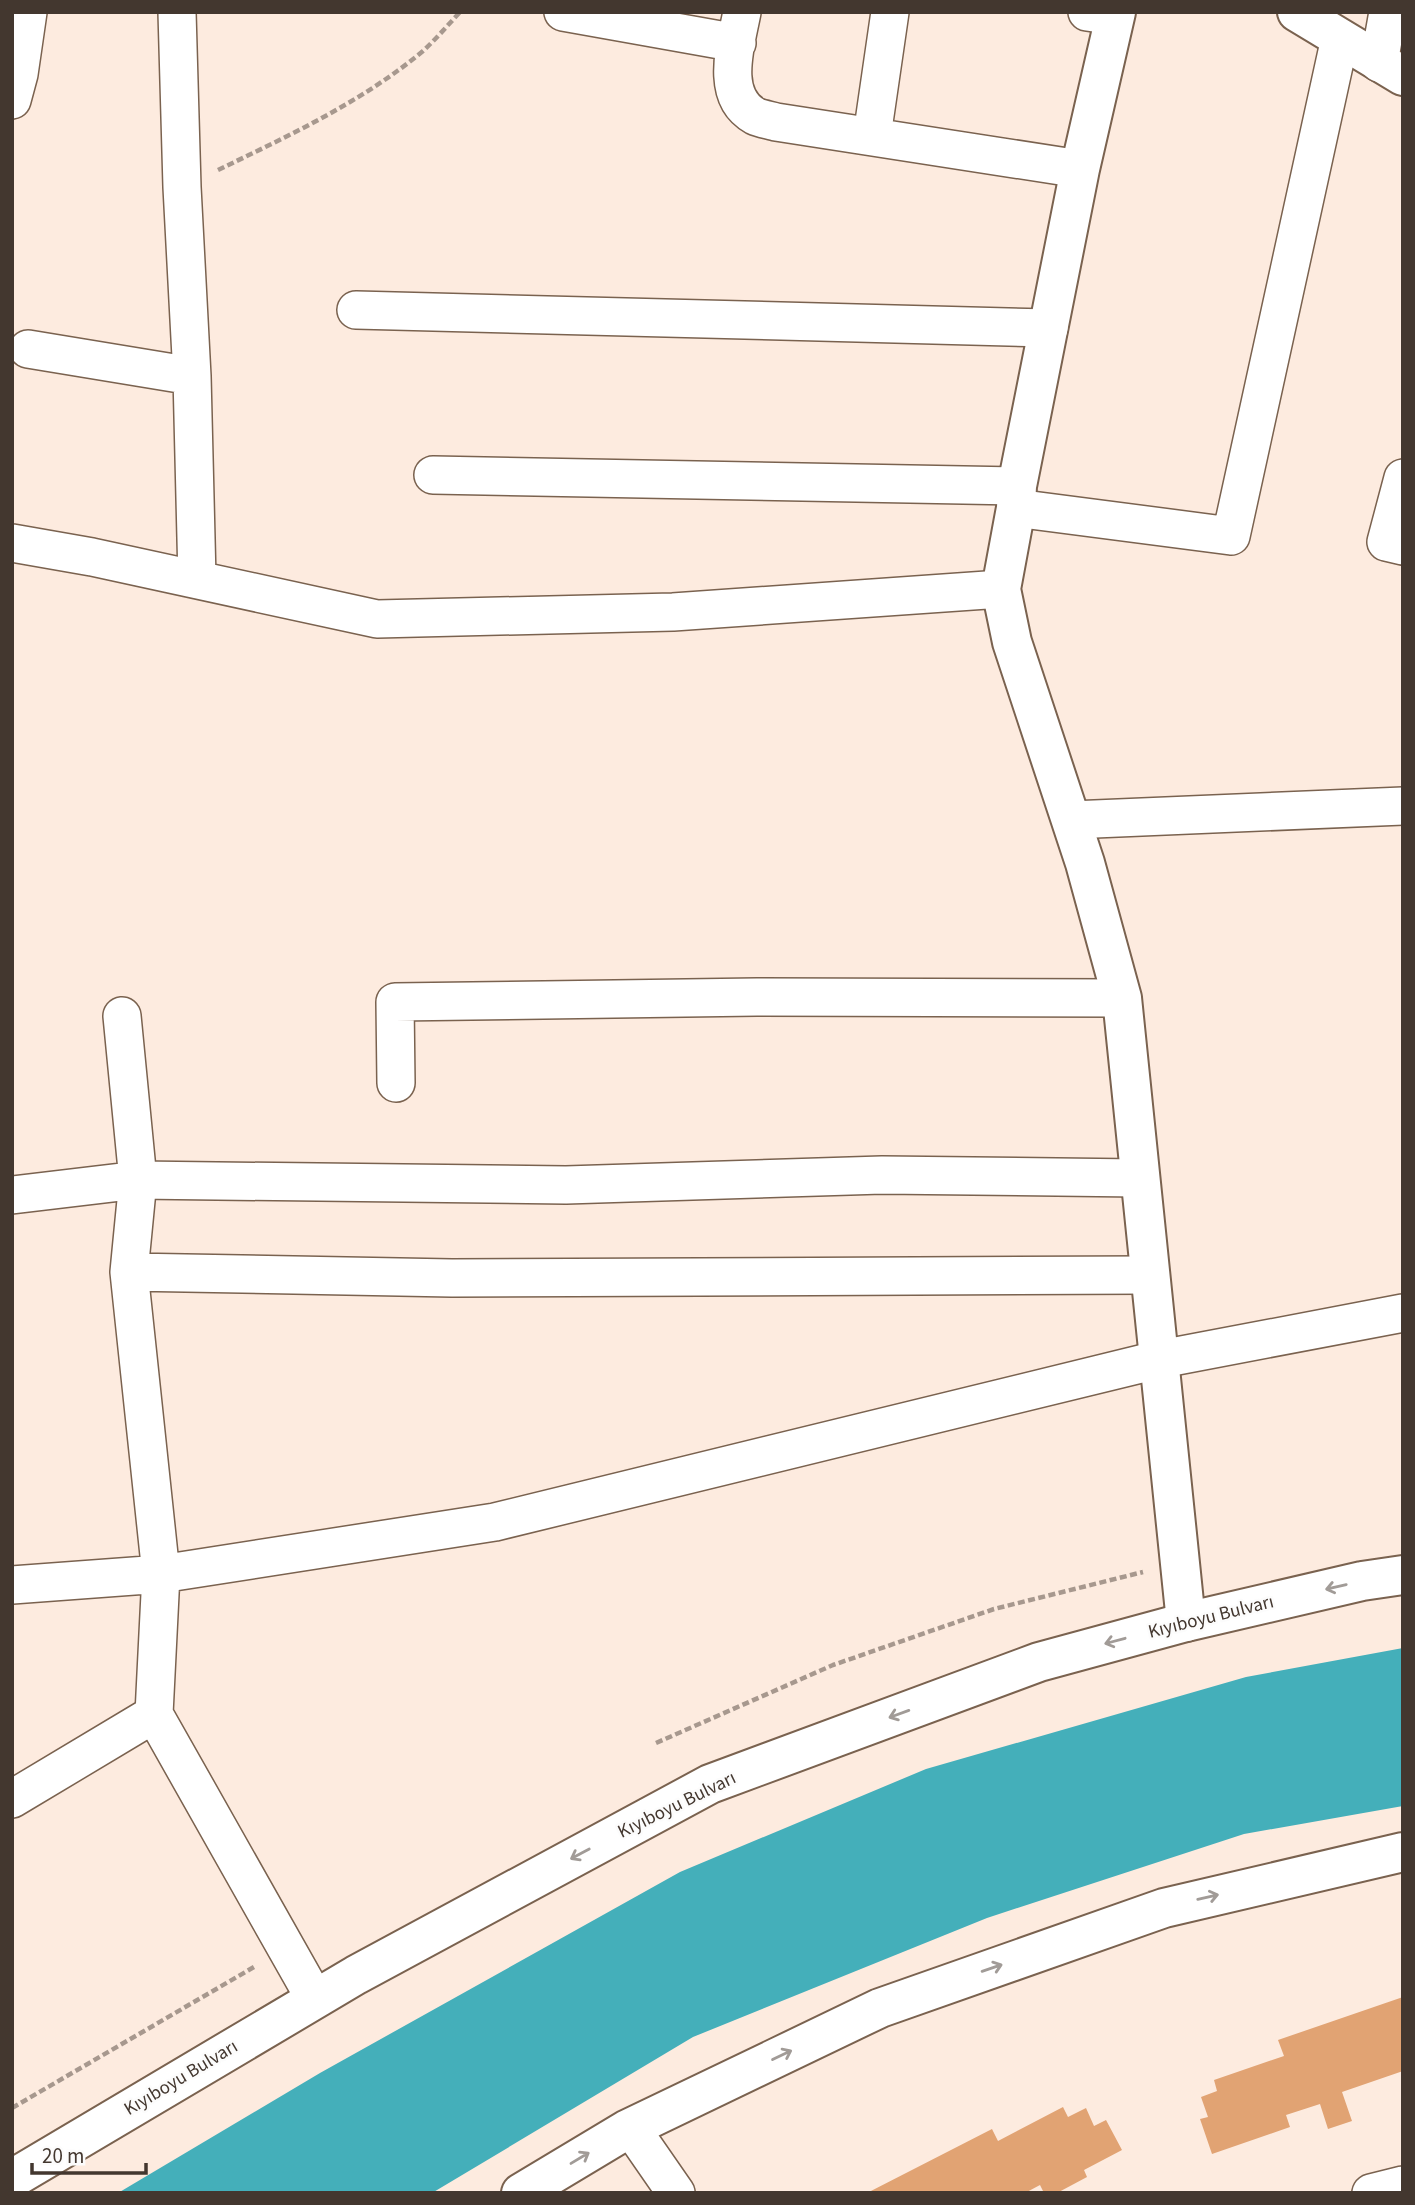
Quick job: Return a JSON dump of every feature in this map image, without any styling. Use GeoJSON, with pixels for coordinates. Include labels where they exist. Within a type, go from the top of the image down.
{"type":"FeatureCollection","features":[{"type":"Feature","properties":{"kind":"main road"},"geometry":{"type":"LineString","coordinates":[[1297,12],[1391,69]]}},
{"type":"Feature","properties":{"kind":"main road"},"geometry":{"type":"LineString","coordinates":[[1106,14],[1080,169],[1001,589],[1012,642],[1071,820],[1122,998],[1186,1622]]}},
{"type":"Feature","properties":{"kind":"main road","name":"Kıyıboyu Bulvarı"},"geometry":{"type":"LineString","coordinates":[[12,2179],[315,1998],[710,1784],[1039,1662],[1186,1622],[1362,1581],[1403,1575]]}},
{"type":"Feature","properties":{"kind":"main road"},"geometry":{"type":"LineString","coordinates":[[521,2193],[631,2128],[880,2008],[1164,1908],[1403,1852]]}},
{"type":"Feature","properties":{"kind":"street"},"geometry":{"type":"LineString","coordinates":[[12,100],[19,74],[27,12]]}},
{"type":"Feature","properties":{"kind":"street"},"geometry":{"type":"LineString","coordinates":[[177,12],[182,187],[192,376],[197,579]]}},
{"type":"Feature","properties":{"kind":"street"},"geometry":{"type":"LineString","coordinates":[[563,12],[739,28],[733,86],[741,104],[755,116],[776,122],[1080,169]]}},
{"type":"Feature","properties":{"kind":"street"},"geometry":{"type":"LineString","coordinates":[[872,136],[890,12]]}},
{"type":"Feature","properties":{"kind":"street"},"geometry":{"type":"LineString","coordinates":[[1388,12],[1391,69]]}},
{"type":"Feature","properties":{"kind":"street"},"geometry":{"type":"LineString","coordinates":[[433,475],[1017,497],[1231,536],[1340,38]]}},
{"type":"Feature","properties":{"kind":"street"},"geometry":{"type":"LineString","coordinates":[[356,310],[1049,328]]}},
{"type":"Feature","properties":{"kind":"street"},"geometry":{"type":"LineString","coordinates":[[28,349],[192,376]]}},
{"type":"Feature","properties":{"kind":"street"},"geometry":{"type":"LineString","coordinates":[[1403,478],[1386,542],[1403,546]]}},
{"type":"Feature","properties":{"kind":"street"},"geometry":{"type":"LineString","coordinates":[[12,544],[92,557],[377,619],[673,612],[1001,589]]}},
{"type":"Feature","properties":{"kind":"street"},"geometry":{"type":"LineString","coordinates":[[1071,820],[1403,806]]}},
{"type":"Feature","properties":{"kind":"street"},"geometry":{"type":"LineString","coordinates":[[396,1083],[395,1002],[757,997],[1122,998]]}},
{"type":"Feature","properties":{"kind":"street"},"geometry":{"type":"LineString","coordinates":[[122,1016],[138,1180],[129,1272],[161,1574],[154,1714],[315,1998]]}},
{"type":"Feature","properties":{"kind":"street"},"geometry":{"type":"LineString","coordinates":[[12,1195],[138,1180],[566,1185],[882,1175],[1139,1178]]}},
{"type":"Feature","properties":{"kind":"street"},"geometry":{"type":"LineString","coordinates":[[129,1272],[452,1279],[1149,1275]]}},
{"type":"Feature","properties":{"kind":"street"},"geometry":{"type":"LineString","coordinates":[[12,1585],[161,1574],[495,1522],[1161,1359],[1403,1312]]}},
{"type":"Feature","properties":{"kind":"street"},"geometry":{"type":"LineString","coordinates":[[12,1798],[154,1714]]}},
{"type":"Feature","properties":{"kind":"street"},"geometry":{"type":"LineString","coordinates":[[631,2128],[676,2193]]}},
{"type":"Feature","properties":{"kind":"street"},"geometry":{"type":"LineString","coordinates":[[1371,2193],[1403,2185]]}},
{"type":"Feature","properties":{"kind":"path"},"geometry":{"type":"LineString","coordinates":[[182,187],[292,134],[359,96],[423,50],[460,12]]}},
{"type":"Feature","properties":{"kind":"path"},"geometry":{"type":"LineString","coordinates":[[656,1743],[833,1665],[994,1609],[1179,1562]]}},
{"type":"Feature","properties":{"kind":"path"},"geometry":{"type":"LineString","coordinates":[[12,2108],[286,1947]]}},
{"type":"Feature","properties":{"kind":"water"},"geometry":{"type":"Polygon","coordinates":[[[1403,1648],[1403,1806],[1244,1834],[987,1918],[693,2037],[432,2193],[118,2193],[320,2073],[680,1872],[926,1769],[1246,1677],[1403,1648]]]}},
{"type":"Feature","properties":{"kind":"building"},"geometry":{"type":"Polygon","coordinates":[[[1403,1997],[1403,2071],[1342,2092],[1352,2121],[1328,2129],[1320,2104],[1286,2115],[1290,2127],[1212,2154],[1200,2119],[1208,2117],[1201,2097],[1217,2091],[1214,2080],[1284,2056],[1278,2040],[1403,1997]]]}},
{"type":"Feature","properties":{"kind":"building"},"geometry":{"type":"Polygon","coordinates":[[[1063,2107],[1068,2117],[1086,2108],[1094,2126],[1106,2120],[1122,2150],[1084,2170],[1087,2177],[1057,2193],[1044,2193],[1040,2185],[1025,2193],[867,2193],[992,2129],[998,2141],[1063,2107]]]}}]}
